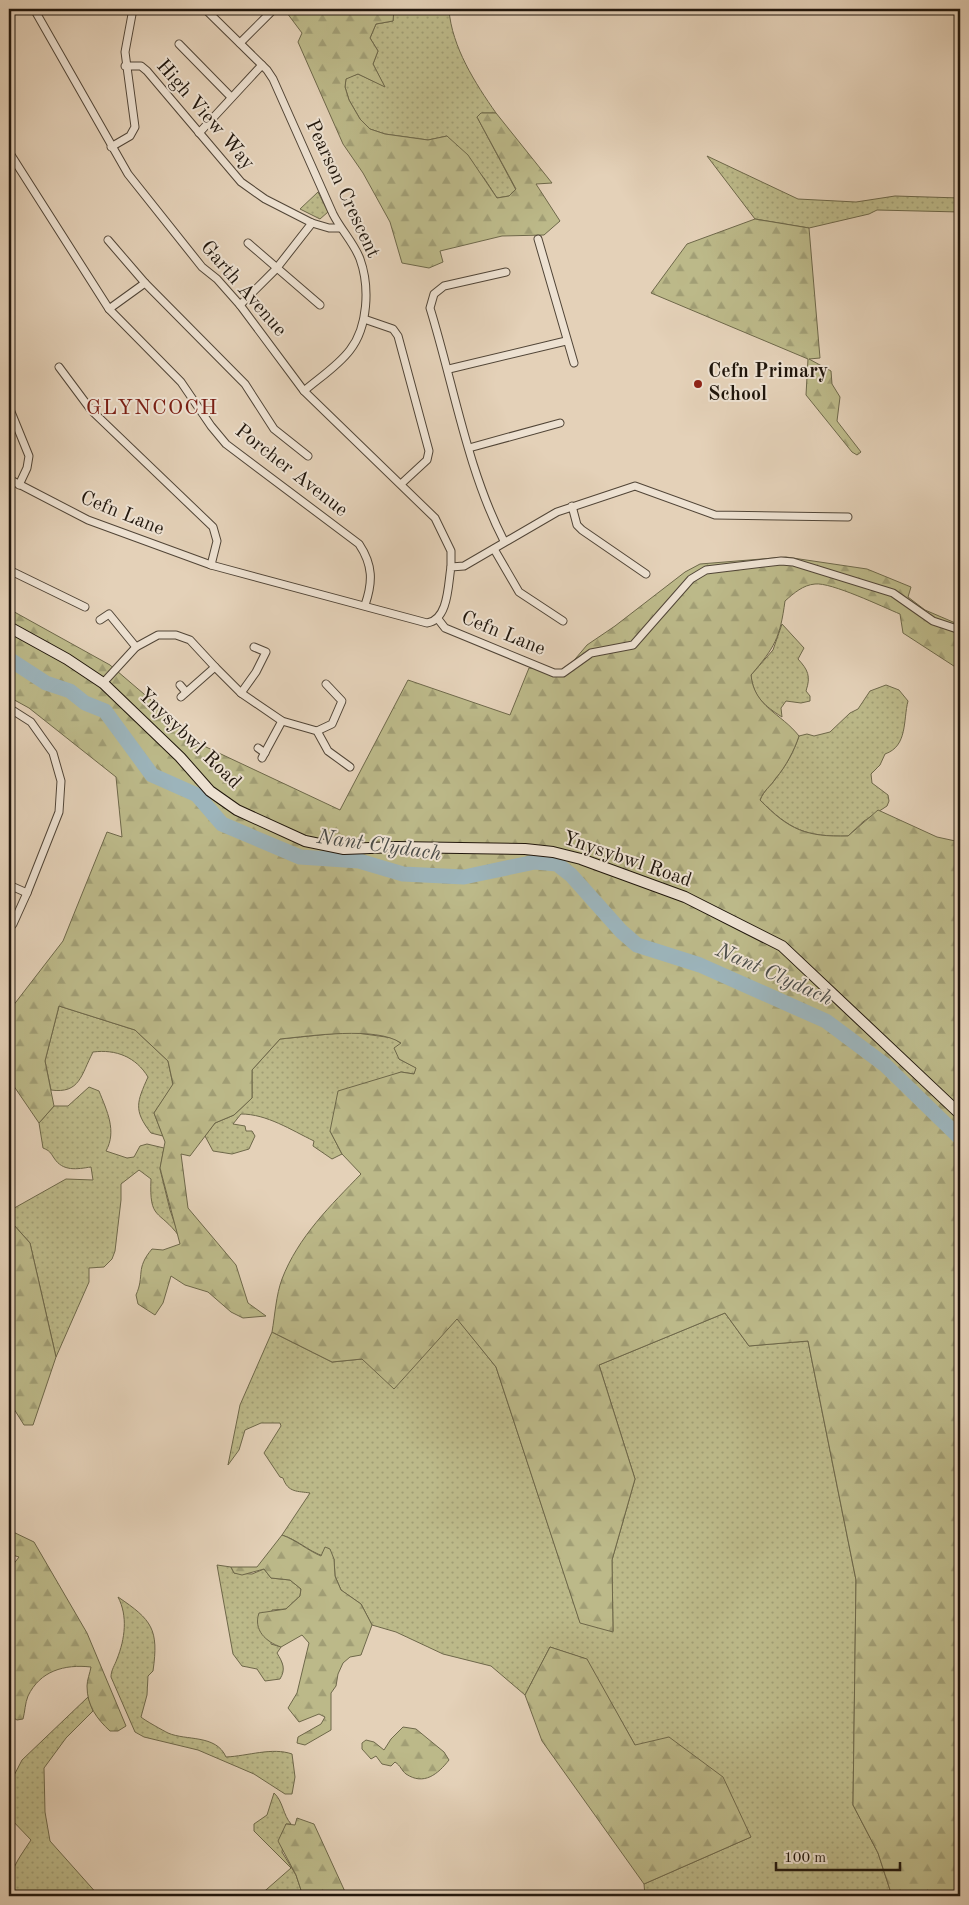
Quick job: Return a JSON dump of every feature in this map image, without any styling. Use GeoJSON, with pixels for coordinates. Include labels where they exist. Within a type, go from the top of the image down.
{"type":"FeatureCollection","features":[{"type":"Feature","properties":{"kind":"main road","name":"Ynysybwl Road"},"geometry":{"type":"LineString","coordinates":[[9,627],[67,659],[103,683],[180,757],[210,791],[237,810],[305,841],[344,849],[525,849],[553,852],[582,859],[686,896],[782,946],[960,1114]]}},
{"type":"Feature","properties":{"kind":"street","name":"Garth Avenue"},"geometry":{"type":"LineString","coordinates":[[34,9],[128,174],[202,267],[217,279],[240,305],[304,390],[435,518],[451,551],[451,566]]}},
{"type":"Feature","properties":{"kind":"street"},"geometry":{"type":"LineString","coordinates":[[111,147],[130,136],[135,126],[125,66],[125,52],[133,9]]}},
{"type":"Feature","properties":{"kind":"street","name":"Pearson Crescent"},"geometry":{"type":"LineString","coordinates":[[205,9],[262,65],[273,79],[340,228],[359,257],[362,266],[365,285],[364,319],[350,350],[304,390]]}},
{"type":"Feature","properties":{"kind":"street"},"geometry":{"type":"LineString","coordinates":[[240,43],[274,9]]}},
{"type":"Feature","properties":{"kind":"street"},"geometry":{"type":"LineString","coordinates":[[179,44],[231,97]]}},
{"type":"Feature","properties":{"kind":"street"},"geometry":{"type":"LineString","coordinates":[[199,133],[262,65]]}},
{"type":"Feature","properties":{"kind":"street","name":"High View Way"},"geometry":{"type":"LineString","coordinates":[[125,66],[141,66],[147,71],[241,182],[264,199],[312,223],[329,228],[340,228]]}},
{"type":"Feature","properties":{"kind":"street","name":"Porcher Avenue"},"geometry":{"type":"LineString","coordinates":[[9,152],[109,309],[181,382],[210,426],[226,444],[359,544],[367,556],[372,570],[370,592],[365,605]]}},
{"type":"Feature","properties":{"kind":"street"},"geometry":{"type":"LineString","coordinates":[[240,305],[276,268],[312,223]]}},
{"type":"Feature","properties":{"kind":"street"},"geometry":{"type":"LineString","coordinates":[[538,239],[566,341],[574,363]]}},
{"type":"Feature","properties":{"kind":"street"},"geometry":{"type":"LineString","coordinates":[[108,240],[145,283],[245,384],[274,429],[308,456]]}},
{"type":"Feature","properties":{"kind":"street"},"geometry":{"type":"LineString","coordinates":[[248,243],[320,305]]}},
{"type":"Feature","properties":{"kind":"street"},"geometry":{"type":"LineString","coordinates":[[504,541],[492,517],[469,448],[449,369],[430,308],[434,294],[444,286],[506,272]]}},
{"type":"Feature","properties":{"kind":"street"},"geometry":{"type":"LineString","coordinates":[[109,309],[145,283]]}},
{"type":"Feature","properties":{"kind":"street"},"geometry":{"type":"LineString","coordinates":[[364,319],[393,329],[398,336],[429,451],[427,460],[401,484]]}},
{"type":"Feature","properties":{"kind":"street"},"geometry":{"type":"LineString","coordinates":[[449,369],[566,341]]}},
{"type":"Feature","properties":{"kind":"street"},"geometry":{"type":"LineString","coordinates":[[59,367],[92,410],[213,527],[217,541],[211,565]]}},
{"type":"Feature","properties":{"kind":"street"},"geometry":{"type":"LineString","coordinates":[[9,407],[29,456],[27,468],[19,485]]}},
{"type":"Feature","properties":{"kind":"street"},"geometry":{"type":"LineString","coordinates":[[469,448],[560,423]]}},
{"type":"Feature","properties":{"kind":"street","name":"Cefn Lane"},"geometry":{"type":"LineString","coordinates":[[9,479],[88,520],[211,565],[428,623],[438,619],[445,628],[554,673],[563,673],[591,652],[633,645],[691,578],[706,570],[781,561],[793,562],[893,593],[933,621],[960,630]]}},
{"type":"Feature","properties":{"kind":"street"},"geometry":{"type":"LineString","coordinates":[[438,619],[443,611],[451,566],[464,566],[543,518],[572,506],[635,486],[715,515],[848,517]]}},
{"type":"Feature","properties":{"kind":"street"},"geometry":{"type":"LineString","coordinates":[[572,506],[577,524],[582,530],[646,574]]}},
{"type":"Feature","properties":{"kind":"street"},"geometry":{"type":"LineString","coordinates":[[494,549],[519,592],[563,621]]}},
{"type":"Feature","properties":{"kind":"street"},"geometry":{"type":"LineString","coordinates":[[9,570],[85,607]]}},
{"type":"Feature","properties":{"kind":"street"},"geometry":{"type":"LineString","coordinates":[[100,620],[109,614],[136,647]]}},
{"type":"Feature","properties":{"kind":"street"},"geometry":{"type":"LineString","coordinates":[[103,683],[136,647],[158,635],[176,635],[190,640],[241,693],[282,721],[317,731],[332,724],[342,701],[326,684]]}},
{"type":"Feature","properties":{"kind":"street"},"geometry":{"type":"LineString","coordinates":[[241,693],[256,672],[266,652],[254,646]]}},
{"type":"Feature","properties":{"kind":"street"},"geometry":{"type":"LineString","coordinates":[[180,685],[184,695],[215,667]]}},
{"type":"Feature","properties":{"kind":"street"},"geometry":{"type":"LineString","coordinates":[[9,708],[31,722],[53,753],[60,781],[59,812],[27,893],[9,929]]}},
{"type":"Feature","properties":{"kind":"street"},"geometry":{"type":"LineString","coordinates":[[258,748],[264,756],[282,721]]}},
{"type":"Feature","properties":{"kind":"street"},"geometry":{"type":"LineString","coordinates":[[317,731],[328,751],[350,767]]}},
{"type":"Feature","properties":{"kind":"street"},"geometry":{"type":"LineString","coordinates":[[9,885],[27,893]]}},
{"type":"Feature","properties":{"kind":"green space"},"geometry":{"type":"Polygon","coordinates":[[[284,9],[394,9],[393,21],[376,24],[370,38],[378,51],[373,64],[385,87],[358,74],[346,79],[345,87],[349,100],[360,119],[370,129],[385,134],[428,140],[447,136],[468,155],[497,198],[509,196],[516,189],[477,117],[481,113],[496,113],[552,183],[536,184],[560,221],[544,235],[502,236],[440,251],[443,262],[429,268],[402,263],[390,222],[363,173],[343,144],[298,42],[302,33],[284,9]]]}},
{"type":"Feature","properties":{"kind":"green space"},"geometry":{"type":"Polygon","coordinates":[[[394,9],[453,9],[449,10],[451,24],[460,51],[473,77],[496,113],[482,113],[477,117],[516,190],[509,196],[497,198],[484,178],[447,136],[428,140],[385,134],[370,129],[360,119],[349,100],[345,87],[346,78],[358,74],[384,86],[373,64],[378,51],[370,38],[376,24],[393,21],[394,9]]]}},
{"type":"Feature","properties":{"kind":"green space"},"geometry":{"type":"Polygon","coordinates":[[[707,156],[798,199],[856,202],[895,196],[960,198],[960,212],[877,210],[869,214],[809,228],[755,219],[707,156]]]}},
{"type":"Feature","properties":{"kind":"green space"},"geometry":{"type":"Polygon","coordinates":[[[318,192],[328,212],[320,219],[300,209],[318,192]]]}},
{"type":"Feature","properties":{"kind":"green space"},"geometry":{"type":"Polygon","coordinates":[[[755,219],[809,228],[820,358],[809,359],[831,371],[832,384],[840,397],[837,421],[861,452],[857,455],[852,452],[806,395],[808,359],[651,293],[687,244],[755,219]]]}},
{"type":"Feature","properties":{"kind":"green space"},"geometry":{"type":"Polygon","coordinates":[[[786,557],[867,569],[911,587],[908,597],[925,610],[960,625],[960,670],[903,633],[900,614],[833,587],[815,584],[799,590],[785,601],[781,624],[775,641],[766,657],[751,675],[757,695],[769,709],[799,736],[786,763],[760,800],[780,818],[799,830],[809,833],[848,836],[878,810],[937,837],[960,842],[960,1896],[892,1896],[878,1853],[853,1805],[856,1580],[808,1341],[749,1346],[725,1313],[599,1365],[635,1479],[612,1560],[613,1632],[580,1623],[496,1367],[457,1319],[394,1389],[362,1359],[332,1362],[272,1332],[280,1285],[297,1249],[316,1222],[361,1174],[342,1154],[330,1131],[338,1091],[401,1072],[414,1074],[416,1068],[399,1059],[394,1048],[401,1043],[390,1038],[360,1033],[325,1034],[280,1039],[252,1070],[252,1098],[234,1115],[215,1123],[190,1156],[181,1154],[188,1208],[236,1265],[248,1303],[266,1316],[243,1318],[231,1312],[208,1292],[185,1285],[171,1276],[163,1303],[155,1315],[138,1304],[136,1295],[142,1267],[147,1256],[152,1249],[163,1250],[180,1244],[160,1168],[165,1142],[154,1113],[173,1084],[168,1061],[135,1030],[59,1006],[45,1061],[54,1106],[39,1123],[9,1079],[9,1011],[63,941],[107,832],[122,837],[116,777],[29,708],[9,697],[9,609],[110,665],[206,747],[340,810],[408,680],[510,715],[529,668],[565,671],[587,645],[685,572],[700,564],[786,557]]]}},
{"type":"Feature","properties":{"kind":"green space"},"geometry":{"type":"Polygon","coordinates":[[[782,624],[804,648],[798,659],[808,674],[806,691],[810,696],[810,701],[801,703],[786,701],[781,708],[782,717],[770,709],[757,695],[751,675],[773,650],[782,624]]]}},
{"type":"Feature","properties":{"kind":"green space"},"geometry":{"type":"Polygon","coordinates":[[[886,685],[899,690],[908,701],[903,732],[898,745],[885,754],[880,765],[871,774],[872,783],[888,795],[889,801],[887,806],[864,821],[848,836],[833,836],[799,830],[780,818],[760,800],[786,763],[799,736],[807,734],[814,736],[830,732],[850,713],[858,709],[870,691],[886,685]]]}},
{"type":"Feature","properties":{"kind":"green space"},"geometry":{"type":"Polygon","coordinates":[[[59,1006],[135,1030],[168,1061],[173,1085],[154,1113],[163,1136],[151,1133],[141,1118],[139,1100],[148,1077],[138,1064],[125,1056],[110,1052],[93,1052],[82,1075],[74,1086],[68,1089],[51,1090],[45,1061],[59,1006]]]}},
{"type":"Feature","properties":{"kind":"green space"},"geometry":{"type":"Polygon","coordinates":[[[350,1032],[393,1038],[402,1044],[399,1059],[417,1068],[414,1074],[401,1072],[388,1078],[330,1131],[342,1154],[332,1159],[313,1146],[314,1141],[288,1128],[260,1117],[241,1114],[233,1124],[245,1126],[246,1131],[252,1131],[255,1136],[249,1149],[232,1154],[213,1151],[205,1136],[215,1123],[234,1115],[252,1098],[252,1070],[280,1039],[350,1032]]]}},
{"type":"Feature","properties":{"kind":"green space"},"geometry":{"type":"Polygon","coordinates":[[[89,1087],[99,1091],[110,1121],[111,1136],[106,1151],[127,1158],[134,1157],[140,1146],[147,1144],[164,1148],[160,1169],[170,1210],[179,1236],[154,1208],[151,1179],[139,1170],[121,1184],[115,1251],[112,1259],[104,1267],[89,1268],[89,1282],[56,1357],[30,1243],[13,1224],[9,1211],[66,1179],[93,1180],[91,1167],[66,1168],[50,1152],[43,1148],[39,1123],[54,1106],[68,1106],[89,1087]]]}},
{"type":"Feature","properties":{"kind":"green space"},"geometry":{"type":"Polygon","coordinates":[[[9,1215],[13,1224],[30,1243],[56,1357],[33,1425],[24,1425],[9,1401],[9,1215]]]}},
{"type":"Feature","properties":{"kind":"green space"},"geometry":{"type":"Polygon","coordinates":[[[725,1313],[749,1346],[808,1341],[856,1580],[853,1805],[878,1853],[892,1896],[645,1896],[644,1884],[751,1837],[635,1745],[586,1659],[550,1647],[525,1695],[491,1666],[443,1654],[396,1632],[372,1625],[361,1604],[341,1590],[335,1576],[334,1559],[318,1554],[282,1535],[310,1493],[291,1489],[283,1478],[280,1477],[264,1453],[281,1426],[280,1423],[261,1423],[245,1430],[239,1450],[228,1465],[240,1405],[272,1332],[332,1362],[362,1359],[457,1318],[496,1367],[580,1622],[613,1631],[612,1560],[635,1479],[599,1365],[725,1313]]]}},
{"type":"Feature","properties":{"kind":"green space"},"geometry":{"type":"Polygon","coordinates":[[[9,1530],[34,1542],[87,1633],[126,1726],[118,1731],[110,1731],[97,1717],[91,1706],[87,1693],[87,1681],[91,1667],[62,1668],[46,1675],[33,1687],[28,1696],[23,1719],[17,1720],[9,1715],[9,1570],[19,1557],[9,1554],[9,1530]]]}},
{"type":"Feature","properties":{"kind":"green space"},"geometry":{"type":"Polygon","coordinates":[[[282,1535],[321,1556],[325,1547],[330,1549],[334,1559],[335,1576],[341,1590],[361,1604],[372,1625],[361,1655],[350,1657],[343,1663],[338,1674],[336,1686],[331,1693],[331,1730],[305,1745],[297,1743],[298,1737],[321,1724],[325,1717],[319,1714],[299,1722],[288,1708],[297,1693],[309,1643],[302,1635],[281,1647],[266,1639],[259,1630],[258,1625],[259,1613],[286,1609],[300,1596],[301,1589],[290,1580],[271,1578],[264,1569],[242,1575],[234,1573],[231,1567],[257,1567],[282,1535]]]}},
{"type":"Feature","properties":{"kind":"green space"},"geometry":{"type":"Polygon","coordinates":[[[217,1565],[231,1567],[234,1573],[252,1574],[264,1569],[271,1578],[290,1580],[301,1589],[300,1596],[286,1609],[272,1610],[271,1644],[281,1647],[277,1653],[283,1666],[280,1679],[265,1681],[257,1669],[242,1666],[233,1654],[217,1565]]]}},
{"type":"Feature","properties":{"kind":"green space"},"geometry":{"type":"Polygon","coordinates":[[[118,1597],[146,1619],[154,1635],[155,1657],[153,1671],[148,1676],[147,1695],[141,1717],[168,1733],[208,1741],[221,1750],[226,1757],[276,1751],[292,1754],[295,1777],[292,1794],[285,1794],[254,1774],[198,1750],[144,1737],[135,1732],[111,1677],[122,1644],[124,1628],[123,1612],[118,1597]]]}},
{"type":"Feature","properties":{"kind":"green space"},"geometry":{"type":"Polygon","coordinates":[[[550,1647],[587,1659],[635,1745],[669,1737],[723,1777],[751,1837],[644,1884],[542,1741],[525,1695],[550,1647]]]}},
{"type":"Feature","properties":{"kind":"green space"},"geometry":{"type":"Polygon","coordinates":[[[88,1697],[93,1711],[66,1738],[44,1768],[45,1812],[50,1841],[99,1896],[9,1896],[12,1872],[31,1840],[9,1817],[9,1785],[22,1760],[88,1697]]]}},
{"type":"Feature","properties":{"kind":"green space"},"geometry":{"type":"Polygon","coordinates":[[[403,1727],[416,1729],[444,1752],[449,1760],[435,1774],[425,1779],[413,1777],[406,1774],[395,1762],[391,1766],[382,1764],[376,1756],[371,1759],[362,1749],[362,1743],[366,1740],[374,1742],[384,1750],[391,1739],[403,1727]]]}},
{"type":"Feature","properties":{"kind":"green space"},"geometry":{"type":"Polygon","coordinates":[[[274,1793],[291,1824],[286,1824],[282,1852],[296,1875],[303,1896],[259,1896],[291,1868],[254,1831],[254,1824],[267,1815],[274,1793]]]}},
{"type":"Feature","properties":{"kind":"green space"},"geometry":{"type":"Polygon","coordinates":[[[297,1818],[314,1824],[347,1896],[303,1896],[296,1875],[278,1841],[286,1824],[295,1825],[297,1818]]]}},
{"type":"Feature","properties":{"kind":"waterway","name":"Nant Clydach"},"geometry":{"type":"LineString","coordinates":[[9,659],[46,683],[70,691],[85,703],[105,711],[152,775],[197,795],[222,824],[300,857],[359,861],[403,874],[464,877],[535,862],[557,864],[571,875],[621,931],[637,945],[700,965],[826,1021],[885,1065],[960,1138]]}},
{"type":"Feature","properties":{"kind":"place","name":"Cefn Primary School"},"geometry":{"type":"Point","coordinates":[698,384]}},
{"type":"Feature","properties":{"kind":"district","name":"GLYNCOCH"},"geometry":{"type":"Point","coordinates":[152,408]}}]}
